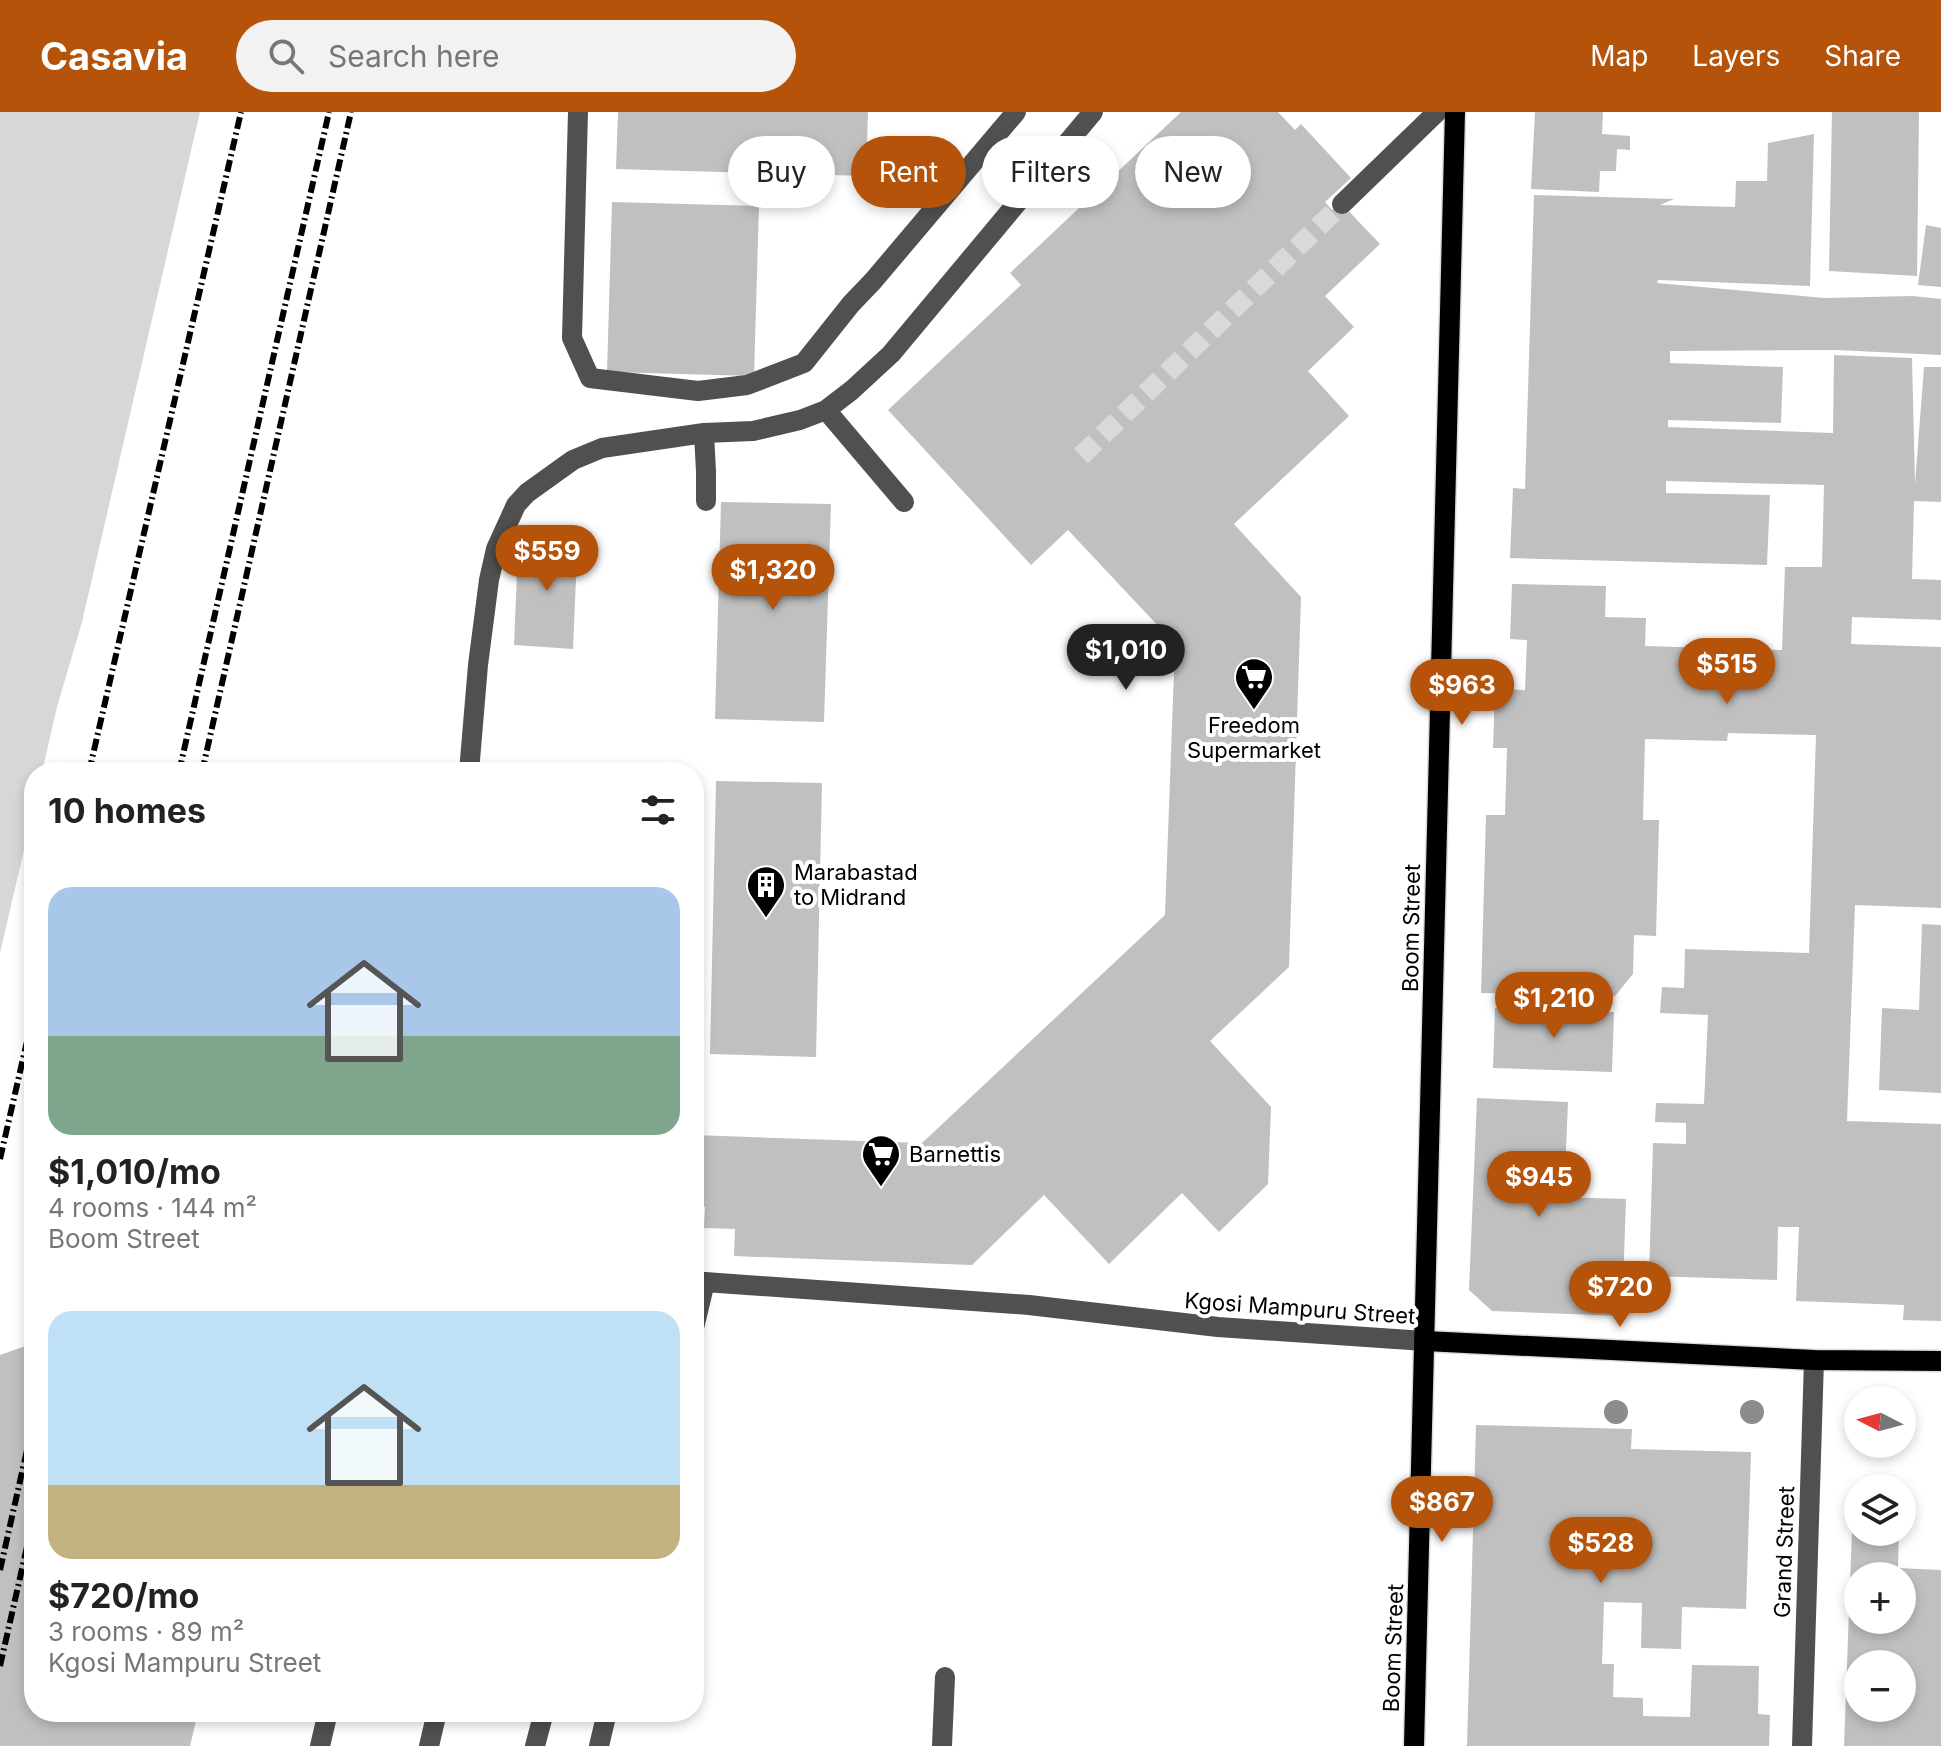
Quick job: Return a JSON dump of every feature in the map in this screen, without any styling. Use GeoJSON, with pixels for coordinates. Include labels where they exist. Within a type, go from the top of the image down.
{"type":"FeatureCollection","features":[{"type":"Feature","properties":{"kind":"main road","name":"Boom Street"},"geometry":{"type":"LineString","coordinates":[[1414,1746],[1455,112]]}},
{"type":"Feature","properties":{"kind":"main road","name":"Kgosi Mampuru Street"},"geometry":{"type":"LineString","coordinates":[[1425,1341],[1814,1360],[1941,1361]]}},
{"type":"Feature","properties":{"kind":"street"},"geometry":{"type":"LineString","coordinates":[[578,112],[572,338],[590,378],[698,391],[747,385],[804,363],[1016,112]]}},
{"type":"Feature","properties":{"kind":"street"},"geometry":{"type":"LineString","coordinates":[[470,762],[489,580],[496,549],[516,505],[527,493],[573,460],[602,448],[704,433],[753,431],[800,420],[826,410],[891,354],[1093,112]]}},
{"type":"Feature","properties":{"kind":"street"},"geometry":{"type":"LineString","coordinates":[[1342,204],[1437,112]]}},
{"type":"Feature","properties":{"kind":"street"},"geometry":{"type":"LineString","coordinates":[[826,410],[904,502]]}},
{"type":"Feature","properties":{"kind":"street"},"geometry":{"type":"LineString","coordinates":[[704,433],[706,501]]}},
{"type":"Feature","properties":{"kind":"street","name":"Kgosi Mampuru Street"},"geometry":{"type":"LineString","coordinates":[[704,1278],[1029,1305],[1218,1327],[1425,1341]]}},
{"type":"Feature","properties":{"kind":"street","name":"Grand Street"},"geometry":{"type":"LineString","coordinates":[[1802,1746],[1814,1360]]}},
{"type":"Feature","properties":{"kind":"street"},"geometry":{"type":"LineString","coordinates":[[942,1746],[945,1677]]}},
{"type":"Feature","properties":{"kind":"street"},"geometry":{"type":"LineString","coordinates":[[320,1746],[326,1722]]}},
{"type":"Feature","properties":{"kind":"street"},"geometry":{"type":"LineString","coordinates":[[429,1746],[435,1722]]}},
{"type":"Feature","properties":{"kind":"street"},"geometry":{"type":"LineString","coordinates":[[535,1746],[541,1722]]}},
{"type":"Feature","properties":{"kind":"street"},"geometry":{"type":"LineString","coordinates":[[599,1746],[605,1722]]}},
{"type":"Feature","properties":{"kind":"shaded area"},"geometry":{"type":"Polygon","coordinates":[[[0,112],[200,112],[82,622],[44,762],[24,762],[24,850],[0,953],[0,112]]]}},
{"type":"Feature","properties":{"kind":"building"},"geometry":{"type":"Polygon","coordinates":[[[618,112],[868,112],[867,136],[851,136],[851,176],[835,175],[835,136],[728,136],[728,172],[616,169],[618,112]]]}},
{"type":"Feature","properties":{"kind":"building"},"geometry":{"type":"Polygon","coordinates":[[[1181,112],[1278,112],[1295,130],[1301,124],[1351,178],[1325,202],[1332,210],[1340,202],[1380,244],[1325,296],[1354,327],[1308,371],[1349,416],[1234,524],[1301,597],[1289,967],[1210,1041],[1271,1107],[1268,1184],[1219,1232],[1182,1193],[1109,1264],[1044,1195],[972,1265],[734,1256],[735,1229],[704,1228],[704,1135],[922,1143],[1165,915],[1175,644],[1068,530],[1031,565],[888,410],[1021,285],[1010,273],[1079,208],[1119,208],[1119,170],[1135,155],[1135,208],[1251,208],[1251,136],[1156,136],[1181,112]]]}},
{"type":"Feature","properties":{"kind":"building"},"geometry":{"type":"Polygon","coordinates":[[[1535,112],[1603,112],[1602,134],[1630,136],[1630,150],[1617,149],[1616,171],[1600,171],[1599,192],[1531,189],[1535,112]]]}},
{"type":"Feature","properties":{"kind":"building"},"geometry":{"type":"Polygon","coordinates":[[[1832,112],[1919,112],[1917,276],[1829,271],[1832,112]]]}},
{"type":"Feature","properties":{"kind":"building"},"geometry":{"type":"Polygon","coordinates":[[[1814,134],[1810,286],[1658,280],[1657,283],[1824,298],[1913,296],[1941,299],[1941,355],[1836,350],[1670,351],[1670,363],[1783,367],[1781,423],[1668,420],[1668,427],[1833,433],[1834,355],[1912,358],[1915,484],[1924,367],[1941,367],[1941,502],[1914,501],[1912,579],[1941,580],[1941,620],[1852,617],[1851,644],[1941,647],[1941,908],[1855,905],[1847,1121],[1941,1124],[1941,1321],[1903,1320],[1904,1305],[1796,1301],[1799,1227],[1778,1227],[1777,1280],[1649,1276],[1653,1143],[1686,1144],[1686,1123],[1655,1122],[1656,1103],[1704,1104],[1708,1015],[1660,1013],[1662,987],[1684,988],[1685,949],[1809,953],[1816,735],[1728,733],[1727,741],[1645,739],[1643,820],[1659,820],[1656,936],[1634,935],[1633,974],[1615,996],[1481,993],[1486,815],[1505,815],[1507,748],[1493,748],[1495,689],[1525,690],[1527,640],[1510,639],[1512,584],[1606,586],[1605,617],[1646,618],[1645,646],[1782,650],[1785,567],[1822,567],[1824,485],[1666,481],[1666,493],[1770,495],[1767,565],[1510,558],[1513,488],[1525,489],[1534,195],[1674,199],[1660,205],[1735,207],[1736,181],[1767,181],[1768,143],[1814,134]]]}},
{"type":"Feature","properties":{"kind":"building"},"geometry":{"type":"Polygon","coordinates":[[[612,202],[759,208],[754,376],[607,372],[612,202]]]}},
{"type":"Feature","properties":{"kind":"building"},"geometry":{"type":"Polygon","coordinates":[[[1926,225],[1941,228],[1941,287],[1918,285],[1926,225]]]}},
{"type":"Feature","properties":{"kind":"building"},"geometry":{"type":"Polygon","coordinates":[[[721,502],[831,504],[824,722],[715,719],[721,502]]]}},
{"type":"Feature","properties":{"kind":"building"},"geometry":{"type":"Polygon","coordinates":[[[578,532],[573,649],[514,645],[518,548],[578,532]]]}},
{"type":"Feature","properties":{"kind":"building","name":"Marabastad to Midrand"},"geometry":{"type":"Polygon","coordinates":[[[716,781],[822,783],[816,1057],[710,1054],[716,781]]]}},
{"type":"Feature","properties":{"kind":"building"},"geometry":{"type":"Polygon","coordinates":[[[1922,924],[1941,925],[1941,1093],[1879,1090],[1882,1008],[1919,1010],[1922,924]]]}},
{"type":"Feature","properties":{"kind":"building"},"geometry":{"type":"Polygon","coordinates":[[[1495,1008],[1614,1012],[1612,1072],[1493,1068],[1495,1008]]]}},
{"type":"Feature","properties":{"kind":"building"},"geometry":{"type":"Polygon","coordinates":[[[1477,1098],[1568,1102],[1564,1197],[1626,1199],[1622,1316],[1492,1311],[1469,1290],[1477,1098]]]}},
{"type":"Feature","properties":{"kind":"building"},"geometry":{"type":"Polygon","coordinates":[[[24,1347],[24,1722],[196,1722],[190,1746],[0,1746],[0,1355],[24,1347]]]}},
{"type":"Feature","properties":{"kind":"building"},"geometry":{"type":"Polygon","coordinates":[[[1476,1425],[1632,1429],[1631,1449],[1751,1452],[1746,1609],[1682,1607],[1681,1649],[1641,1648],[1642,1603],[1604,1602],[1602,1664],[1614,1664],[1613,1697],[1643,1698],[1643,1716],[1690,1717],[1692,1665],[1759,1666],[1758,1714],[1770,1715],[1769,1746],[1467,1746],[1476,1425]]]}},
{"type":"Feature","properties":{"kind":"building"},"geometry":{"type":"Polygon","coordinates":[[[1851,1546],[1899,1546],[1898,1562],[1851,1562],[1851,1546]]]}},
{"type":"Feature","properties":{"kind":"building"},"geometry":{"type":"Polygon","coordinates":[[[1916,1569],[1941,1570],[1941,1746],[1844,1746],[1845,1722],[1916,1722],[1916,1650],[1848,1650],[1848,1634],[1916,1634],[1916,1569]]]}},
{"type":"Feature","properties":{"kind":"tunnel"},"geometry":{"type":"LineString","coordinates":[[1081,456],[1342,204]]}},
{"type":"Feature","properties":{"kind":"railway"},"geometry":{"type":"LineString","coordinates":[[91,762],[241,112]]}},
{"type":"Feature","properties":{"kind":"railway"},"geometry":{"type":"LineString","coordinates":[[181,762],[329,112]]}},
{"type":"Feature","properties":{"kind":"railway"},"geometry":{"type":"LineString","coordinates":[[204,762],[351,112]]}},
{"type":"Feature","properties":{"kind":"railway"},"geometry":{"type":"LineString","coordinates":[[0,1159],[24,1055]]}},
{"type":"Feature","properties":{"kind":"railway"},"geometry":{"type":"LineString","coordinates":[[0,1570],[24,1463]]}},
{"type":"Feature","properties":{"kind":"railway"},"geometry":{"type":"LineString","coordinates":[[0,1666],[24,1560]]}},
{"type":"Feature","properties":{"kind":"place","name":"Freedom Supermarket"},"geometry":{"type":"Point","coordinates":[1254,711]}},
{"type":"Feature","properties":{"kind":"place","name":"Marabastad to Midrand"},"geometry":{"type":"Point","coordinates":[766,919]}},
{"type":"Feature","properties":{"kind":"place","name":"Barnettis"},"geometry":{"type":"Point","coordinates":[881,1188]}}]}
